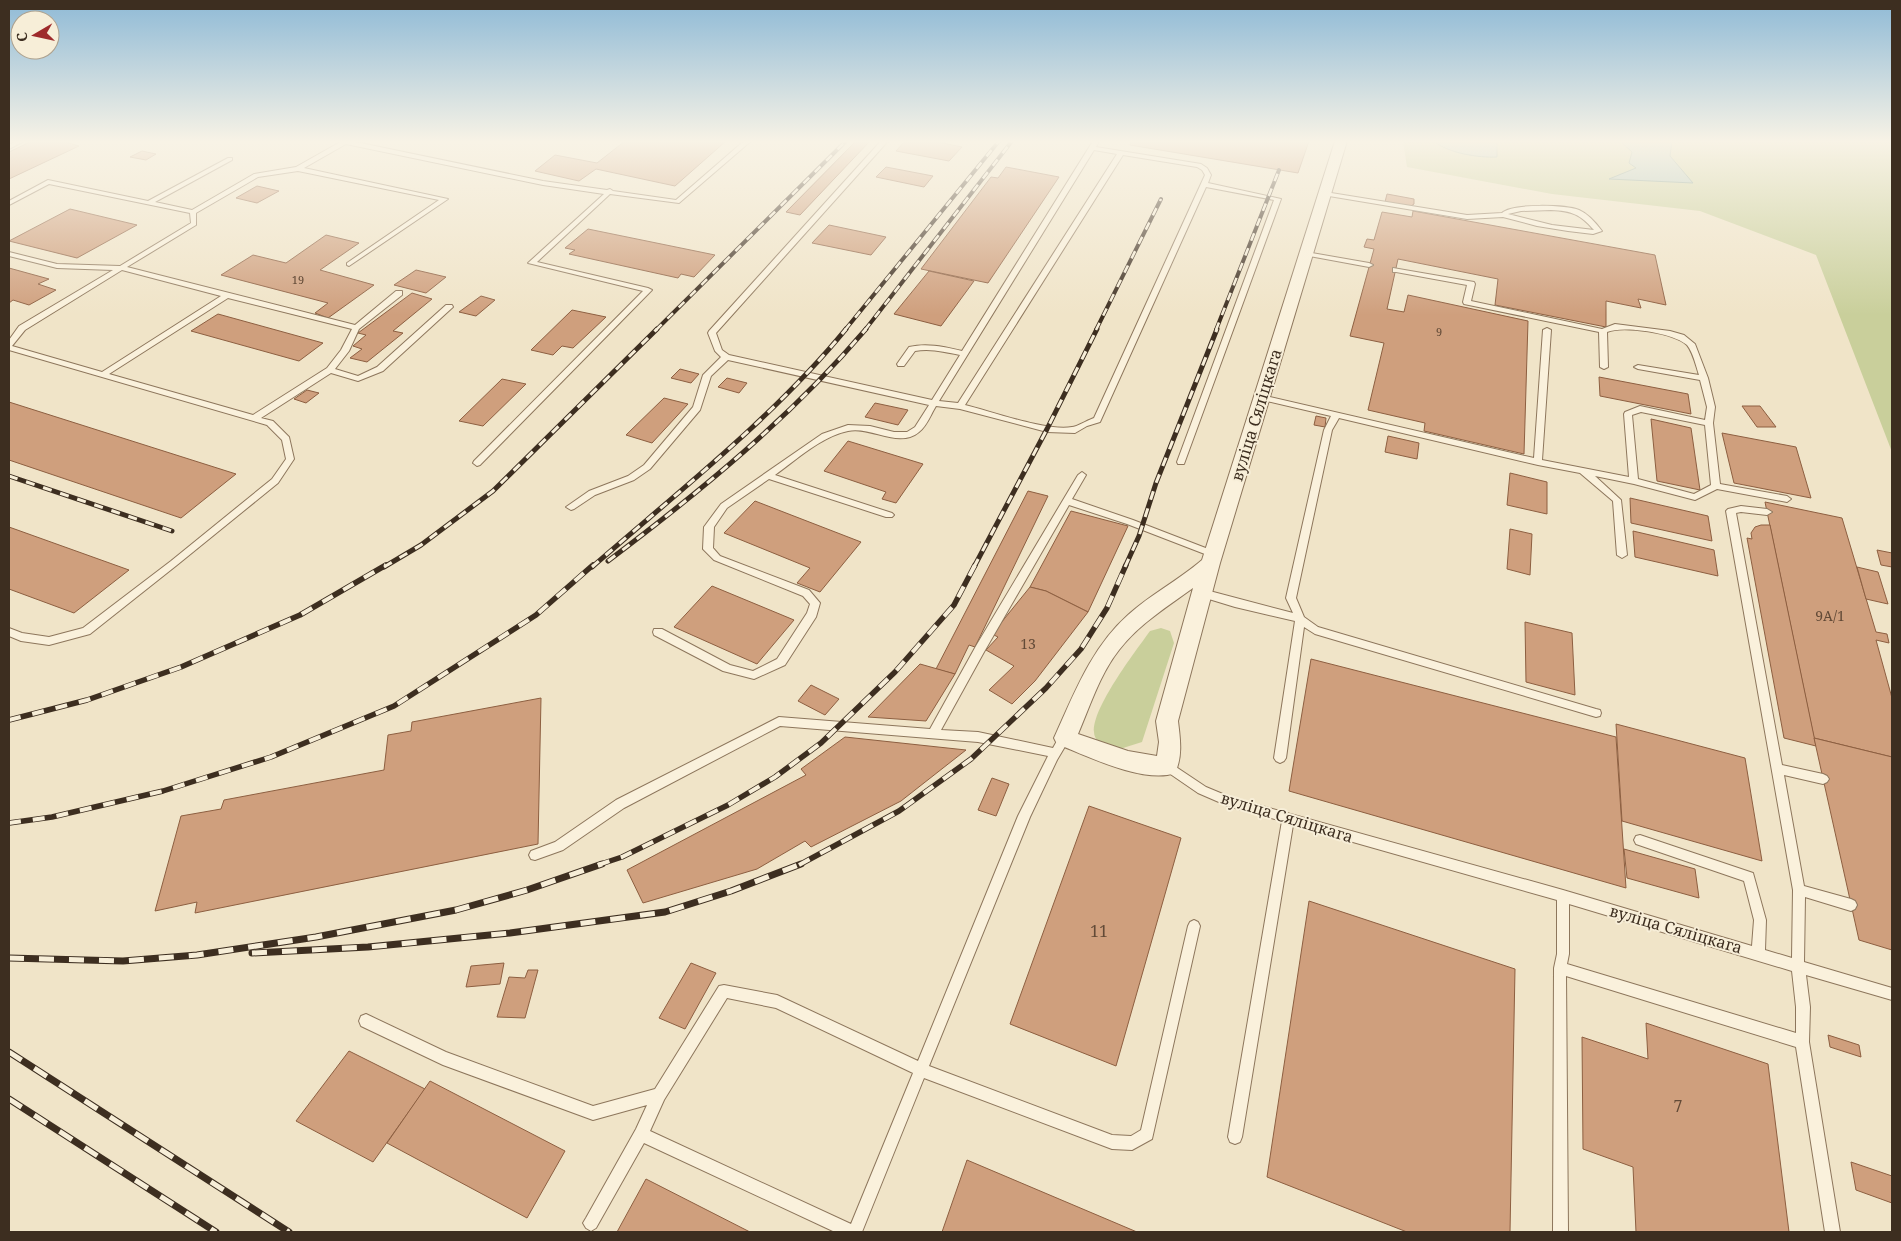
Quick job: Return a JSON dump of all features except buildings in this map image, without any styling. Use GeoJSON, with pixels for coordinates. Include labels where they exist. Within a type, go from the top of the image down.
{"type":"FeatureCollection","features":[{"type":"Feature","properties":{"kind":"street","name":"вуліца Сяліцкага"},"geometry":{"type":"LineString","coordinates":[[1168,766],[1170,742],[1167,721],[1211,558],[1323,199]]}},
{"type":"Feature","properties":{"kind":"street"},"geometry":{"type":"LineString","coordinates":[[1168,766],[1149,765],[1060,746],[1091,679],[1111,645],[1136,619],[1186,584],[1211,558]]}},
{"type":"Feature","properties":{"kind":"lane"},"geometry":{"type":"LineString","coordinates":[[129,199],[193,212],[215,199]]}},
{"type":"Feature","properties":{"kind":"lane"},"geometry":{"type":"LineString","coordinates":[[148,203],[156,199]]}},
{"type":"Feature","properties":{"kind":"lane"},"geometry":{"type":"LineString","coordinates":[[349,264],[445,199]]}},
{"type":"Feature","properties":{"kind":"lane"},"geometry":{"type":"LineString","coordinates":[[477,463],[648,290],[532,263],[602,199]]}},
{"type":"Feature","properties":{"kind":"lane"},"geometry":{"type":"LineString","coordinates":[[656,199],[677,202],[681,199]]}},
{"type":"Feature","properties":{"kind":"lane"},"geometry":{"type":"LineString","coordinates":[[833,199],[712,333],[719,351],[726,357],[933,402],[960,406],[1047,429],[1075,430],[1084,424],[1097,420],[1196,199]]}},
{"type":"Feature","properties":{"kind":"lane"},"geometry":{"type":"LineString","coordinates":[[658,632],[727,668],[754,675],[781,662],[812,614],[815,603],[806,593],[717,558],[708,549],[709,527],[724,506],[824,436],[848,428],[870,429],[894,435],[909,436],[918,429],[933,402],[1061,199]]}},
{"type":"Feature","properties":{"kind":"lane"},"geometry":{"type":"LineString","coordinates":[[960,406],[1092,199]]}},
{"type":"Feature","properties":{"kind":"lane"},"geometry":{"type":"LineString","coordinates":[[1181,462],[1278,199]]}},
{"type":"Feature","properties":{"kind":"lane"},"geometry":{"type":"LineString","coordinates":[[1356,199],[1468,217],[1504,215],[1516,220],[1584,231],[1599,231],[1580,214],[1567,209],[1517,209],[1506,212],[1504,215]]}},
{"type":"Feature","properties":{"kind":"lane"},"geometry":{"type":"LineString","coordinates":[[9,632],[21,637],[49,641],[86,631],[174,564],[275,481],[290,459],[286,439],[270,423],[9,346],[22,328],[194,224],[193,212]]}},
{"type":"Feature","properties":{"kind":"lane"},"geometry":{"type":"LineString","coordinates":[[9,254],[57,266],[121,268],[356,328]]}},
{"type":"Feature","properties":{"kind":"lane"},"geometry":{"type":"LineString","coordinates":[[1306,254],[1369,265]]}},
{"type":"Feature","properties":{"kind":"lane"},"geometry":{"type":"LineString","coordinates":[[1396,270],[1471,284],[1467,302],[1603,332],[1615,326],[1670,332],[1682,338],[1692,346],[1704,378],[1711,407],[1710,423],[1716,486]]}},
{"type":"Feature","properties":{"kind":"lane"},"geometry":{"type":"LineString","coordinates":[[255,418],[330,370],[345,351],[356,328],[399,293]]}},
{"type":"Feature","properties":{"kind":"lane"},"geometry":{"type":"LineString","coordinates":[[104,374],[227,295]]}},
{"type":"Feature","properties":{"kind":"lane"},"geometry":{"type":"LineString","coordinates":[[330,370],[358,378],[380,369],[449,307]]}},
{"type":"Feature","properties":{"kind":"lane"},"geometry":{"type":"LineString","coordinates":[[1538,462],[1547,330]]}},
{"type":"Feature","properties":{"kind":"lane"},"geometry":{"type":"LineString","coordinates":[[1603,332],[1604,367]]}},
{"type":"Feature","properties":{"kind":"lane"},"geometry":{"type":"LineString","coordinates":[[901,364],[912,349],[918,347],[929,346],[964,354]]}},
{"type":"Feature","properties":{"kind":"lane"},"geometry":{"type":"LineString","coordinates":[[571,507],[592,493],[631,478],[647,467],[697,408],[707,375],[726,357]]}},
{"type":"Feature","properties":{"kind":"lane"},"geometry":{"type":"LineString","coordinates":[[1638,367],[1704,378]]}},
{"type":"Feature","properties":{"kind":"lane"},"geometry":{"type":"LineString","coordinates":[[1261,397],[1538,462],[1634,481],[1695,497],[1716,486],[1786,500]]}},
{"type":"Feature","properties":{"kind":"lane"},"geometry":{"type":"LineString","coordinates":[[1634,481],[1628,414],[1640,409],[1710,423]]}},
{"type":"Feature","properties":{"kind":"lane"},"geometry":{"type":"LineString","coordinates":[[1280,758],[1300,619],[1291,598],[1328,430],[1336,415]]}},
{"type":"Feature","properties":{"kind":"lane"},"geometry":{"type":"LineString","coordinates":[[1583,471],[1616,500],[1622,555]]}},
{"type":"Feature","properties":{"kind":"lane"},"geometry":{"type":"LineString","coordinates":[[933,734],[980,649],[1082,475]]}},
{"type":"Feature","properties":{"kind":"lane"},"geometry":{"type":"LineString","coordinates":[[768,476],[889,515]]}},
{"type":"Feature","properties":{"kind":"lane"},"geometry":{"type":"LineString","coordinates":[[1067,501],[1130,522],[1211,558]]}},
{"type":"Feature","properties":{"kind":"lane"},"geometry":{"type":"LineString","coordinates":[[1767,512],[1741,509],[1731,511],[1799,890],[1798,964],[1803,1007],[1802,1042],[1833,1232]]}},
{"type":"Feature","properties":{"kind":"lane"},"geometry":{"type":"LineString","coordinates":[[1202,593],[1300,619],[1314,630],[1596,712]]}},
{"type":"Feature","properties":{"kind":"lane"},"geometry":{"type":"LineString","coordinates":[[535,855],[559,846],[620,804],[778,721],[1060,746],[1024,816],[853,1232],[641,1134]]}},
{"type":"Feature","properties":{"kind":"lane","name":"вуліца Сяліцкага"},"geometry":{"type":"LineString","coordinates":[[1168,766],[1202,790],[1219,797],[1798,964],[1892,994]]}},
{"type":"Feature","properties":{"kind":"lane"},"geometry":{"type":"LineString","coordinates":[[1776,768],[1823,779]]}},
{"type":"Feature","properties":{"kind":"lane"},"geometry":{"type":"LineString","coordinates":[[1235,1137],[1288,818]]}},
{"type":"Feature","properties":{"kind":"lane"},"geometry":{"type":"LineString","coordinates":[[1640,840],[1749,877],[1760,920],[1758,953]]}},
{"type":"Feature","properties":{"kind":"lane"},"geometry":{"type":"LineString","coordinates":[[1799,890],[1852,905]]}},
{"type":"Feature","properties":{"kind":"lane"},"geometry":{"type":"LineString","coordinates":[[1560,1232],[1560,968],[1564,954],[1563,896]]}},
{"type":"Feature","properties":{"kind":"lane"},"geometry":{"type":"LineString","coordinates":[[592,1223],[641,1134],[659,1095],[724,991],[777,1002],[921,1070],[1112,1142],[1132,1144],[1147,1134],[1194,926]]}},
{"type":"Feature","properties":{"kind":"lane"},"geometry":{"type":"LineString","coordinates":[[1560,968],[1802,1042]]}},
{"type":"Feature","properties":{"kind":"lane"},"geometry":{"type":"LineString","coordinates":[[366,1021],[443,1058],[593,1113],[659,1095]]}},
{"type":"Feature","properties":{"kind":"green space"},"geometry":{"type":"Polygon","coordinates":[[[1595,199],[1892,199],[1892,452],[1816,255],[1700,211],[1595,199]]]}},
{"type":"Feature","properties":{"kind":"green space"},"geometry":{"type":"Polygon","coordinates":[[[1161,628],[1170,631],[1174,643],[1142,742],[1123,748],[1107,749],[1098,742],[1094,735],[1095,722],[1100,709],[1116,680],[1150,631],[1161,628]]]}},
{"type":"Feature","properties":{"kind":"railway"},"geometry":{"type":"LineString","coordinates":[[656,330],[788,199]]}},
{"type":"Feature","properties":{"kind":"railway"},"geometry":{"type":"LineString","coordinates":[[845,330],[952,199]]}},
{"type":"Feature","properties":{"kind":"railway"},"geometry":{"type":"LineString","coordinates":[[865,330],[967,199]]}},
{"type":"Feature","properties":{"kind":"railway"},"geometry":{"type":"LineString","coordinates":[[1096,330],[1161,199]]}},
{"type":"Feature","properties":{"kind":"railway"},"geometry":{"type":"LineString","coordinates":[[1216,330],[1268,199]]}},
{"type":"Feature","properties":{"kind":"railway"},"geometry":{"type":"LineString","coordinates":[[384,567],[421,545],[493,491],[657,329]]}},
{"type":"Feature","properties":{"kind":"railway"},"geometry":{"type":"LineString","coordinates":[[592,567],[724,453],[788,393],[846,329]]}},
{"type":"Feature","properties":{"kind":"railway"},"geometry":{"type":"LineString","coordinates":[[608,561],[677,508],[743,452],[807,393],[866,329]]}},
{"type":"Feature","properties":{"kind":"railway"},"geometry":{"type":"LineString","coordinates":[[974,567],[1097,329]]}},
{"type":"Feature","properties":{"kind":"railway"},"geometry":{"type":"LineString","coordinates":[[1125,567],[1139,536],[1156,483],[1217,329]]}},
{"type":"Feature","properties":{"kind":"railway"},"geometry":{"type":"LineString","coordinates":[[9,476],[172,531]]}},
{"type":"Feature","properties":{"kind":"railway"},"geometry":{"type":"LineString","coordinates":[[9,720],[87,700],[181,667],[300,615],[386,565]]}},
{"type":"Feature","properties":{"kind":"railway"},"geometry":{"type":"LineString","coordinates":[[9,823],[52,817],[163,791],[271,757],[394,706],[536,615],[593,565]]}},
{"type":"Feature","properties":{"kind":"railway"},"geometry":{"type":"LineString","coordinates":[[598,865],[622,857],[728,805],[775,777],[821,743],[895,672],[954,605],[975,565]]}},
{"type":"Feature","properties":{"kind":"railway"},"geometry":{"type":"LineString","coordinates":[[800,864],[899,811],[971,759],[1046,688],[1081,649],[1107,608],[1126,565]]}},
{"type":"Feature","properties":{"kind":"railway"},"geometry":{"type":"LineString","coordinates":[[9,958],[123,961],[197,955],[316,937],[456,910],[527,890],[602,864]]}},
{"type":"Feature","properties":{"kind":"railway"},"geometry":{"type":"LineString","coordinates":[[252,953],[368,947],[510,933],[665,912],[731,891],[800,864]]}},
{"type":"Feature","properties":{"kind":"railway"},"geometry":{"type":"LineString","coordinates":[[9,1052],[289,1232]]}},
{"type":"Feature","properties":{"kind":"railway"},"geometry":{"type":"LineString","coordinates":[[9,1099],[216,1232]]}}]}
